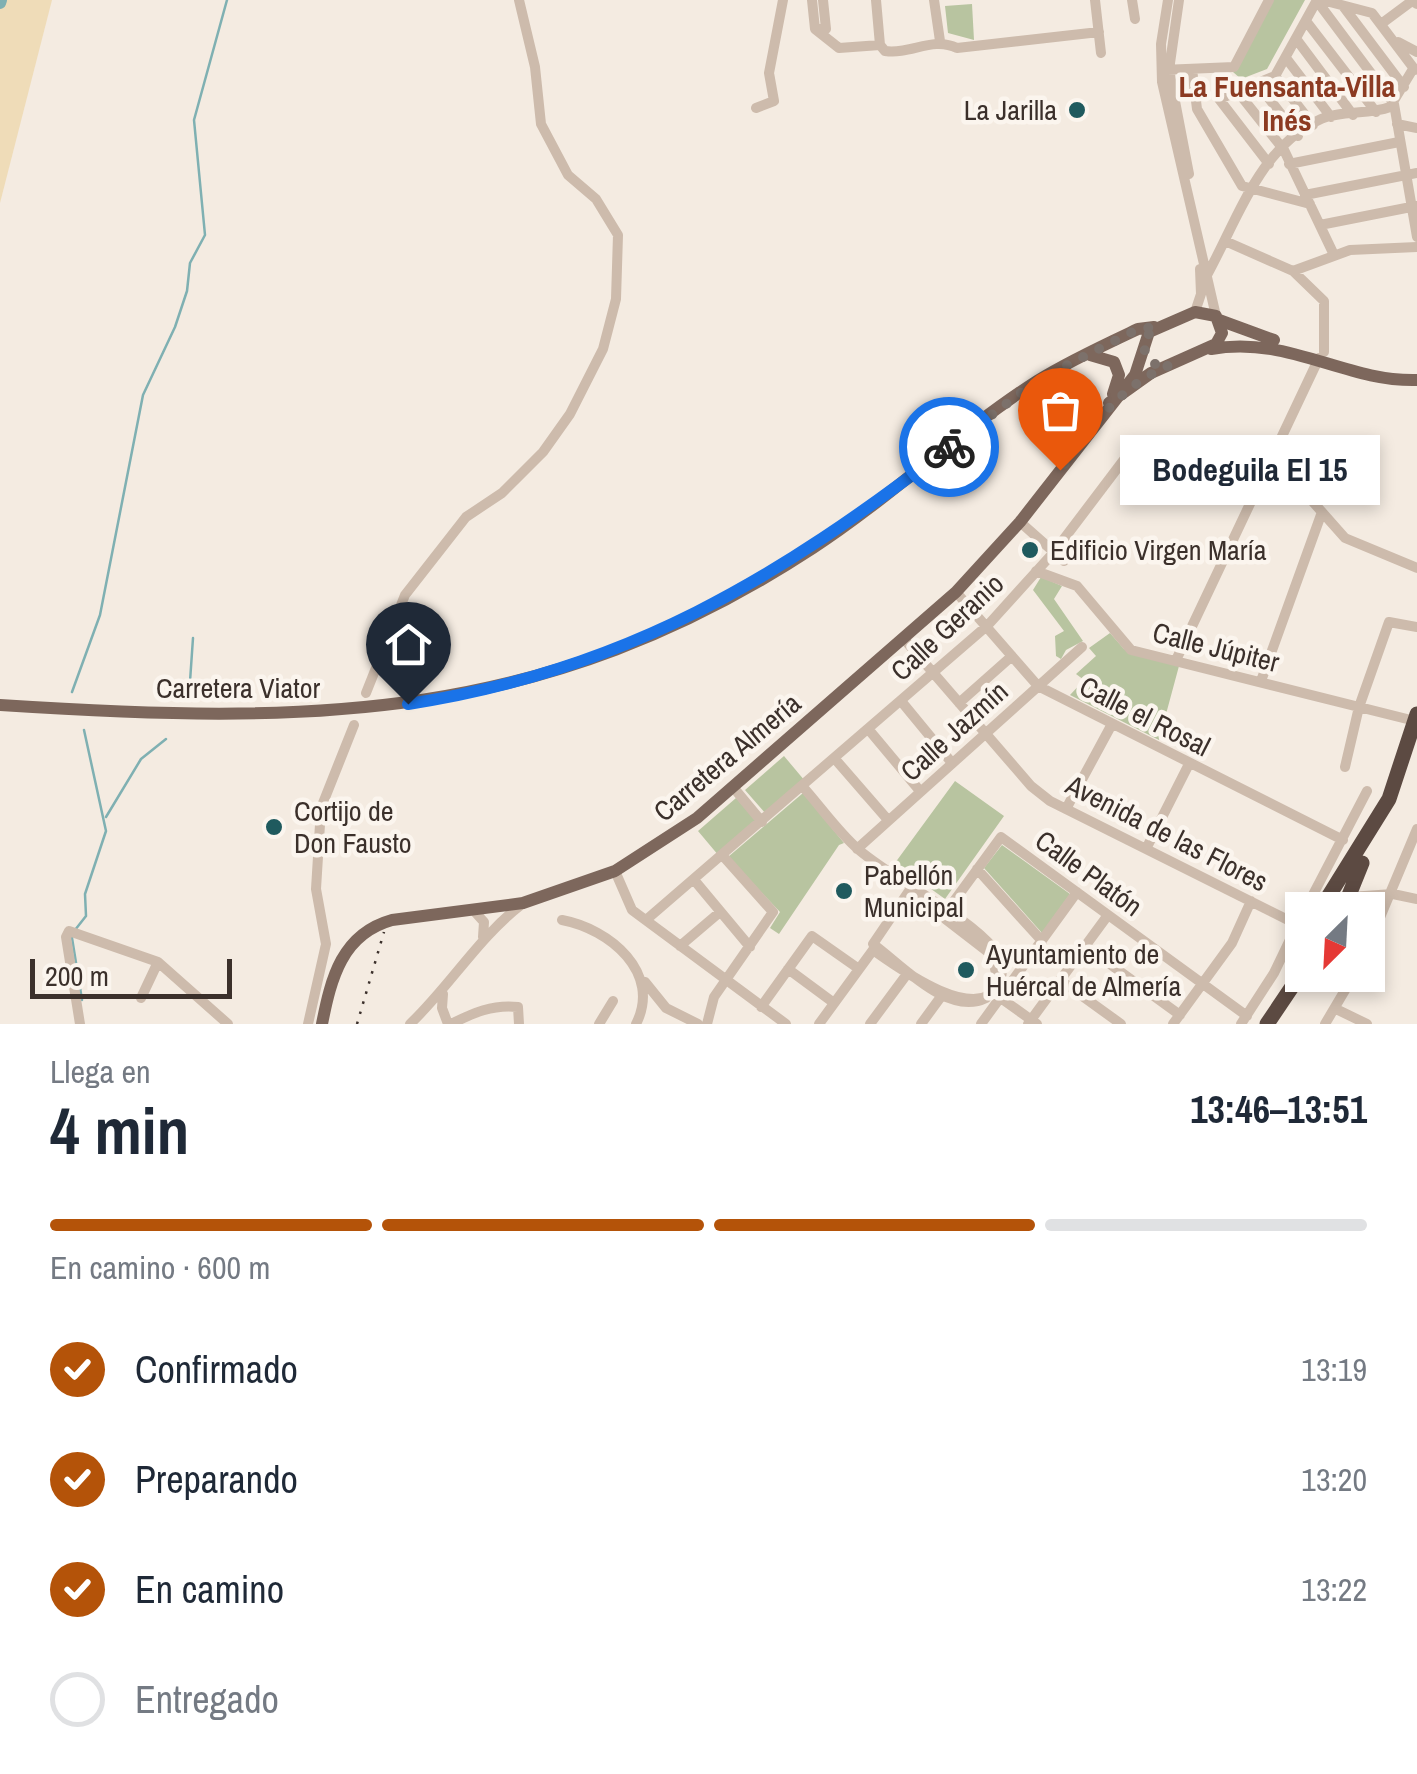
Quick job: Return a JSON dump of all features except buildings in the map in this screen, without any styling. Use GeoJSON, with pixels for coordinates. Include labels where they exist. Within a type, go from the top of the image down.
{"type":"FeatureCollection","features":[{"type":"Feature","properties":{"kind":"highway"},"geometry":{"type":"LineString","coordinates":[[1346,892],[1394,786],[1416,718]]}},
{"type":"Feature","properties":{"kind":"highway"},"geometry":{"type":"LineString","coordinates":[[1346,892],[1400,794],[1417,742]]}},
{"type":"Feature","properties":{"kind":"highway"},"geometry":{"type":"LineString","coordinates":[[1267,1024],[1289,992]]}},
{"type":"Feature","properties":{"kind":"main road"},"geometry":{"type":"LineString","coordinates":[[1196,312],[1218,318],[1240,331],[1395,380],[1417,380]]}},
{"type":"Feature","properties":{"kind":"main road","name":"Carretera Viator"},"geometry":{"type":"LineString","coordinates":[[0,705],[242,716],[384,708],[478,692],[602,656],[755,584],[816,546],[1038,380],[1138,329],[1156,327],[1196,312]]}},
{"type":"Feature","properties":{"kind":"main road"},"geometry":{"type":"LineString","coordinates":[[1209,349],[1221,337],[1218,318]]}},
{"type":"Feature","properties":{"kind":"main road","name":"Carretera Almería"},"geometry":{"type":"LineString","coordinates":[[322,1024],[339,960],[364,933],[392,920],[497,910],[615,872],[655,849],[733,787],[956,592],[1020,522],[1109,403],[1135,375],[1146,336],[1156,327]]}},
{"type":"Feature","properties":{"kind":"main road"},"geometry":{"type":"LineString","coordinates":[[1101,347],[1122,341],[1144,352],[1156,365],[1170,365]]}},
{"type":"Feature","properties":{"kind":"main road"},"geometry":{"type":"LineString","coordinates":[[1109,403],[1136,382],[1170,365],[1209,349],[1248,344],[1322,355],[1392,372],[1417,371]]}},
{"type":"Feature","properties":{"kind":"main road"},"geometry":{"type":"LineString","coordinates":[[1082,356],[1099,354],[1118,369],[1109,403]]}},
{"type":"Feature","properties":{"kind":"street"},"geometry":{"type":"LineString","coordinates":[[366,693],[405,595],[466,518],[502,493],[544,452],[570,414],[602,350],[616,299],[618,236],[596,199],[568,176],[541,124],[532,51],[520,0]]}},
{"type":"Feature","properties":{"kind":"street"},"geometry":{"type":"LineString","coordinates":[[756,108],[774,101],[769,73],[782,0]]}},
{"type":"Feature","properties":{"kind":"street"},"geometry":{"type":"LineString","coordinates":[[812,0],[815,29],[839,48],[883,48],[897,52],[940,41],[957,48],[1098,32]]}},
{"type":"Feature","properties":{"kind":"street"},"geometry":{"type":"LineString","coordinates":[[815,29],[826,29],[823,0]]}},
{"type":"Feature","properties":{"kind":"street"},"geometry":{"type":"LineString","coordinates":[[876,0],[883,48]]}},
{"type":"Feature","properties":{"kind":"street"},"geometry":{"type":"LineString","coordinates":[[934,0],[940,41]]}},
{"type":"Feature","properties":{"kind":"street"},"geometry":{"type":"LineString","coordinates":[[1096,0],[1101,53]]}},
{"type":"Feature","properties":{"kind":"street"},"geometry":{"type":"LineString","coordinates":[[1132,0],[1135,18]]}},
{"type":"Feature","properties":{"kind":"street"},"geometry":{"type":"LineString","coordinates":[[1173,0],[1166,16],[1165,70],[1218,318]]}},
{"type":"Feature","properties":{"kind":"street"},"geometry":{"type":"LineString","coordinates":[[1165,70],[1173,0]]}},
{"type":"Feature","properties":{"kind":"street"},"geometry":{"type":"LineString","coordinates":[[1165,70],[1234,67],[1270,0]]}},
{"type":"Feature","properties":{"kind":"street"},"geometry":{"type":"LineString","coordinates":[[1207,275],[1247,190],[1269,164],[1314,125],[1331,117],[1376,112],[1394,104],[1415,70],[1372,13],[1319,0]]}},
{"type":"Feature","properties":{"kind":"street"},"geometry":{"type":"LineString","coordinates":[[1269,164],[1218,99],[1275,76],[1319,0]]}},
{"type":"Feature","properties":{"kind":"street"},"geometry":{"type":"LineString","coordinates":[[1319,0],[1394,104],[1400,142],[1411,174],[1417,237]]}},
{"type":"Feature","properties":{"kind":"street"},"geometry":{"type":"LineString","coordinates":[[1381,24],[1415,2]]}},
{"type":"Feature","properties":{"kind":"street"},"geometry":{"type":"LineString","coordinates":[[1343,6],[1404,87]]}},
{"type":"Feature","properties":{"kind":"street"},"geometry":{"type":"LineString","coordinates":[[1306,20],[1376,112]]}},
{"type":"Feature","properties":{"kind":"street"},"geometry":{"type":"LineString","coordinates":[[1296,40],[1353,116]]}},
{"type":"Feature","properties":{"kind":"street"},"geometry":{"type":"LineString","coordinates":[[1393,40],[1417,52]]}},
{"type":"Feature","properties":{"kind":"street"},"geometry":{"type":"LineString","coordinates":[[1286,58],[1331,117]]}},
{"type":"Feature","properties":{"kind":"street"},"geometry":{"type":"LineString","coordinates":[[1192,69],[1197,109],[1247,190],[1308,200],[1411,174]]}},
{"type":"Feature","properties":{"kind":"street"},"geometry":{"type":"LineString","coordinates":[[1275,76],[1314,125]]}},
{"type":"Feature","properties":{"kind":"street"},"geometry":{"type":"LineString","coordinates":[[1256,83],[1298,136]]}},
{"type":"Feature","properties":{"kind":"street"},"geometry":{"type":"LineString","coordinates":[[1238,91],[1284,150],[1334,255]]}},
{"type":"Feature","properties":{"kind":"street"},"geometry":{"type":"LineString","coordinates":[[1397,124],[1417,128]]}},
{"type":"Feature","properties":{"kind":"street"},"geometry":{"type":"LineString","coordinates":[[1290,164],[1400,142]]}},
{"type":"Feature","properties":{"kind":"street"},"geometry":{"type":"LineString","coordinates":[[1320,225],[1415,206]]}},
{"type":"Feature","properties":{"kind":"street"},"geometry":{"type":"LineString","coordinates":[[1177,658],[1322,355],[1326,304],[1294,271],[1224,243],[1202,245]]}},
{"type":"Feature","properties":{"kind":"street"},"geometry":{"type":"LineString","coordinates":[[1196,312],[1202,294],[1202,245]]}},
{"type":"Feature","properties":{"kind":"street"},"geometry":{"type":"LineString","coordinates":[[1294,271],[1350,250],[1417,247]]}},
{"type":"Feature","properties":{"kind":"street","name":"Calle Geranio"},"geometry":{"type":"LineString","coordinates":[[646,920],[986,626],[1054,552],[1135,445],[1139,448]]}},
{"type":"Feature","properties":{"kind":"street"},"geometry":{"type":"LineString","coordinates":[[1274,458],[1345,538],[1417,568]]}},
{"type":"Feature","properties":{"kind":"street"},"geometry":{"type":"LineString","coordinates":[[1261,680],[1322,512]]}},
{"type":"Feature","properties":{"kind":"street"},"geometry":{"type":"LineString","coordinates":[[1020,522],[1064,561]]}},
{"type":"Feature","properties":{"kind":"street","name":"Calle Júpiter"},"geometry":{"type":"LineString","coordinates":[[1036,572],[1076,586],[1094,603],[1125,646],[1416,718]]}},
{"type":"Feature","properties":{"kind":"street","name":"Calle el Rosal"},"geometry":{"type":"LineString","coordinates":[[956,592],[1038,686],[1343,840]]}},
{"type":"Feature","properties":{"kind":"street"},"geometry":{"type":"LineString","coordinates":[[1345,767],[1360,706],[1389,622],[1417,627]]}},
{"type":"Feature","properties":{"kind":"street","name":"Avenida de las Flores"},"geometry":{"type":"LineString","coordinates":[[904,640],[1032,786],[1066,809],[1251,901],[1285,914]]}},
{"type":"Feature","properties":{"kind":"street","name":"Calle Jazmín"},"geometry":{"type":"LineString","coordinates":[[857,849],[1082,647]]}},
{"type":"Feature","properties":{"kind":"street"},"geometry":{"type":"LineString","coordinates":[[959,703],[1012,656]]}},
{"type":"Feature","properties":{"kind":"street"},"geometry":{"type":"LineString","coordinates":[[901,702],[952,763]]}},
{"type":"Feature","properties":{"kind":"street"},"geometry":{"type":"LineString","coordinates":[[1066,809],[1112,724]]}},
{"type":"Feature","properties":{"kind":"street"},"geometry":{"type":"LineString","coordinates":[[308,1024],[326,944],[316,889],[321,808],[354,725]]}},
{"type":"Feature","properties":{"kind":"street"},"geometry":{"type":"LineString","coordinates":[[869,730],[920,791]]}},
{"type":"Feature","properties":{"kind":"street"},"geometry":{"type":"LineString","coordinates":[[834,759],[888,820]]}},
{"type":"Feature","properties":{"kind":"street"},"geometry":{"type":"LineString","coordinates":[[1147,847],[1189,764]]}},
{"type":"Feature","properties":{"kind":"street"},"geometry":{"type":"LineString","coordinates":[[733,787],[762,822]]}},
{"type":"Feature","properties":{"kind":"street"},"geometry":{"type":"LineString","coordinates":[[803,787],[857,849],[991,946],[1010,975],[1021,970]]}},
{"type":"Feature","properties":{"kind":"street"},"geometry":{"type":"LineString","coordinates":[[1316,892],[1367,791]]}},
{"type":"Feature","properties":{"kind":"street"},"geometry":{"type":"LineString","coordinates":[[1343,840],[1353,840],[1372,828]]}},
{"type":"Feature","properties":{"kind":"street"},"geometry":{"type":"LineString","coordinates":[[1385,909],[1417,830]]}},
{"type":"Feature","properties":{"kind":"street","name":"Calle Platón"},"geometry":{"type":"LineString","coordinates":[[978,869],[1001,837],[1203,984],[1244,1020]]}},
{"type":"Feature","properties":{"kind":"street"},"geometry":{"type":"LineString","coordinates":[[706,1024],[714,997],[772,912],[723,856]]}},
{"type":"Feature","properties":{"kind":"street"},"geometry":{"type":"LineString","coordinates":[[946,912],[978,869],[1042,941]]}},
{"type":"Feature","properties":{"kind":"street"},"geometry":{"type":"LineString","coordinates":[[615,872],[632,910],[786,1024]]}},
{"type":"Feature","properties":{"kind":"street"},"geometry":{"type":"LineString","coordinates":[[694,881],[750,947]]}},
{"type":"Feature","properties":{"kind":"street"},"geometry":{"type":"LineString","coordinates":[[909,891],[992,955],[997,978],[978,1004],[950,1001],[872,944],[909,891]]}},
{"type":"Feature","properties":{"kind":"street"},"geometry":{"type":"LineString","coordinates":[[981,1024],[998,995],[1021,970],[1077,892]]}},
{"type":"Feature","properties":{"kind":"street"},"geometry":{"type":"LineString","coordinates":[[1385,896],[1417,900]]}},
{"type":"Feature","properties":{"kind":"street"},"geometry":{"type":"LineString","coordinates":[[1085,946],[1177,1019],[1232,944],[1251,901]]}},
{"type":"Feature","properties":{"kind":"street"},"geometry":{"type":"LineString","coordinates":[[410,1024],[444,993],[494,928],[523,903]]}},
{"type":"Feature","properties":{"kind":"street"},"geometry":{"type":"LineString","coordinates":[[494,928],[497,910]]}},
{"type":"Feature","properties":{"kind":"street"},"geometry":{"type":"LineString","coordinates":[[481,943],[497,910]]}},
{"type":"Feature","properties":{"kind":"street"},"geometry":{"type":"LineString","coordinates":[[475,912],[484,922],[481,943]]}},
{"type":"Feature","properties":{"kind":"street"},"geometry":{"type":"LineString","coordinates":[[680,946],[720,912]]}},
{"type":"Feature","properties":{"kind":"street"},"geometry":{"type":"LineString","coordinates":[[998,995],[1032,1022],[1108,915]]}},
{"type":"Feature","properties":{"kind":"street"},"geometry":{"type":"LineString","coordinates":[[562,920],[595,928],[633,964],[666,1008],[698,1024]]}},
{"type":"Feature","properties":{"kind":"street"},"geometry":{"type":"LineString","coordinates":[[80,1024],[66,937],[70,931],[158,962],[228,1024]]}},
{"type":"Feature","properties":{"kind":"street"},"geometry":{"type":"LineString","coordinates":[[762,1008],[812,936],[859,969]]}},
{"type":"Feature","properties":{"kind":"street"},"geometry":{"type":"LineString","coordinates":[[819,1024],[873,950],[954,1006],[978,1004],[998,995]]}},
{"type":"Feature","properties":{"kind":"street"},"geometry":{"type":"LineString","coordinates":[[1244,1020],[1285,952]]}},
{"type":"Feature","properties":{"kind":"street"},"geometry":{"type":"LineString","coordinates":[[141,998],[158,962]]}},
{"type":"Feature","properties":{"kind":"street"},"geometry":{"type":"LineString","coordinates":[[998,995],[1002,968]]}},
{"type":"Feature","properties":{"kind":"street"},"geometry":{"type":"LineString","coordinates":[[788,969],[834,1003]]}},
{"type":"Feature","properties":{"kind":"street"},"geometry":{"type":"LineString","coordinates":[[870,1024],[906,974]]}},
{"type":"Feature","properties":{"kind":"street"},"geometry":{"type":"LineString","coordinates":[[636,1024],[645,998],[643,980]]}},
{"type":"Feature","properties":{"kind":"street"},"geometry":{"type":"LineString","coordinates":[[1060,980],[1121,1024]]}},
{"type":"Feature","properties":{"kind":"street"},"geometry":{"type":"LineString","coordinates":[[1325,1024],[1345,992]]}},
{"type":"Feature","properties":{"kind":"street"},"geometry":{"type":"LineString","coordinates":[[444,993],[442,1008],[449,1024],[479,1010],[508,1006],[518,1007],[519,1024]]}},
{"type":"Feature","properties":{"kind":"street"},"geometry":{"type":"LineString","coordinates":[[921,1024],[940,998]]}},
{"type":"Feature","properties":{"kind":"street"},"geometry":{"type":"LineString","coordinates":[[599,1024],[613,1001]]}},
{"type":"Feature","properties":{"kind":"street"},"geometry":{"type":"LineString","coordinates":[[978,1004],[981,1024]]}},
{"type":"Feature","properties":{"kind":"street"},"geometry":{"type":"LineString","coordinates":[[1336,1009],[1367,1024]]}},
{"type":"Feature","properties":{"kind":"green space"},"geometry":{"type":"Polygon","coordinates":[[[1272,0],[1305,0],[1267,69],[1241,79],[1233,72],[1272,0]]]}},
{"type":"Feature","properties":{"kind":"green space"},"geometry":{"type":"Polygon","coordinates":[[[972,4],[974,40],[948,33],[945,6],[972,4]]]}},
{"type":"Feature","properties":{"kind":"green space"},"geometry":{"type":"Polygon","coordinates":[[[1041,577],[1062,586],[1054,599],[1083,641],[1066,650],[1061,659],[1056,656],[1055,636],[1064,631],[1033,590],[1041,577]]]}},
{"type":"Feature","properties":{"kind":"green space"},"geometry":{"type":"Polygon","coordinates":[[[1110,633],[1124,649],[1179,666],[1159,740],[1070,695],[1084,680],[1076,674],[1096,656],[1089,648],[1110,633]]]}},
{"type":"Feature","properties":{"kind":"green space"},"geometry":{"type":"Polygon","coordinates":[[[784,756],[805,781],[766,814],[745,790],[784,756]]]}},
{"type":"Feature","properties":{"kind":"green space"},"geometry":{"type":"Polygon","coordinates":[[[955,781],[1004,816],[945,899],[895,863],[955,781]]]}},
{"type":"Feature","properties":{"kind":"green space"},"geometry":{"type":"Polygon","coordinates":[[[803,793],[844,843],[779,934],[770,928],[780,912],[728,857],[803,793]]]}},
{"type":"Feature","properties":{"kind":"green space"},"geometry":{"type":"Polygon","coordinates":[[[736,798],[757,821],[719,856],[698,831],[736,798]]]}},
{"type":"Feature","properties":{"kind":"green space"},"geometry":{"type":"Polygon","coordinates":[[[1002,845],[1070,894],[1042,933],[984,868],[1002,845]]]}},
{"type":"Feature","properties":{"kind":"sand"},"geometry":{"type":"Polygon","coordinates":[[[0,0],[52,0],[0,203],[0,0]]]}},
{"type":"Feature","properties":{"kind":"waterway"},"geometry":{"type":"LineString","coordinates":[[72,692],[100,615],[143,395],[175,327],[187,291],[190,263],[205,235],[194,120],[227,0]]}},
{"type":"Feature","properties":{"kind":"waterway"},"geometry":{"type":"LineString","coordinates":[[189,696],[193,638]]}},
{"type":"Feature","properties":{"kind":"waterway"},"geometry":{"type":"LineString","coordinates":[[75,930],[86,916],[85,894],[106,831],[84,730]]}},
{"type":"Feature","properties":{"kind":"waterway"},"geometry":{"type":"LineString","coordinates":[[106,817],[141,759],[166,739]]}},
{"type":"Feature","properties":{"kind":"waterway"},"geometry":{"type":"LineString","coordinates":[[72,938],[82,1000]]}},
{"type":"Feature","properties":{"kind":"railway"},"geometry":{"type":"LineString","coordinates":[[357,1024],[384,932]]}},
{"type":"Feature","properties":{"kind":"way so far"},"geometry":{"type":"LineString","coordinates":[[949,447],[1038,380],[1138,329],[1156,327],[1144,339],[1145,354],[1156,365],[1170,365],[1126,388],[1109,403],[1060,470]]}},
{"type":"Feature","properties":{"kind":"place","name":"La Jarilla"},"geometry":{"type":"Point","coordinates":[1077,110]}},
{"type":"Feature","properties":{"kind":"place","name":"Bodeguila El 15"},"geometry":{"type":"Point","coordinates":[1060,470]}},
{"type":"Feature","properties":{"kind":"place","name":"Edificio Virgen María"},"geometry":{"type":"Point","coordinates":[1030,550]}},
{"type":"Feature","properties":{"kind":"place","name":"Cortijo de Don Fausto"},"geometry":{"type":"Point","coordinates":[274,827]}},
{"type":"Feature","properties":{"kind":"place","name":"Pabellón Municipal"},"geometry":{"type":"Point","coordinates":[844,891]}},
{"type":"Feature","properties":{"kind":"place","name":"Ayuntamiento de Huércal de Almería"},"geometry":{"type":"Point","coordinates":[966,970]}},
{"type":"Feature","properties":{"kind":"district","name":"La Fuensanta-Villa Inés"},"geometry":{"type":"Point","coordinates":[1287,104]}},
{"type":"Feature","properties":{"kind":"route"},"geometry":{"type":"LineString","coordinates":[[408,704],[478,692],[602,656],[702,612],[816,546],[949,447]]}}]}
